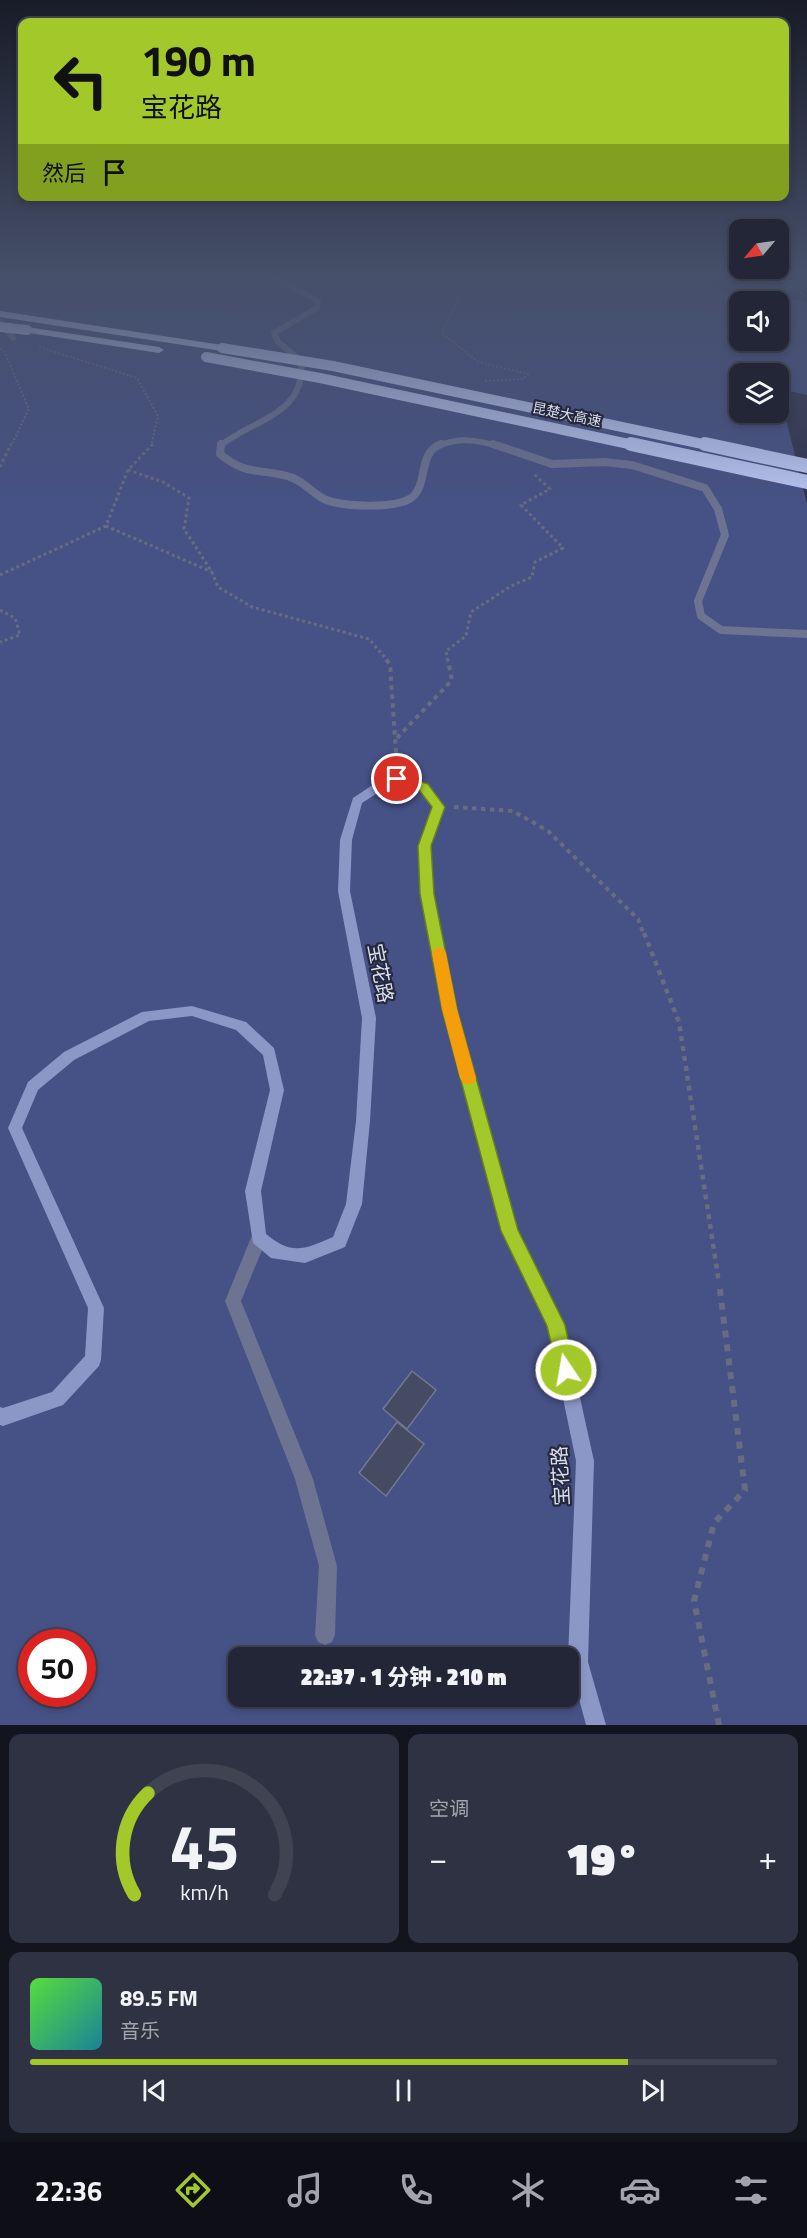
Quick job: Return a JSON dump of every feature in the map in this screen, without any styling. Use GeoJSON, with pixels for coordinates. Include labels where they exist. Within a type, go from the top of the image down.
{"type":"FeatureCollection","features":[{"type":"Feature","properties":{"kind":"highway","name":"昆楚大高速"},"geometry":{"type":"LineString","coordinates":[[203,356],[320,378],[807,482]]}},
{"type":"Feature","properties":{"kind":"highway","name":"昆楚大高速"},"geometry":{"type":"LineString","coordinates":[[274,356],[333,366],[807,466]]}},
{"type":"Feature","properties":{"kind":"main road"},"geometry":{"type":"LineString","coordinates":[[397,779],[423,787],[439,807]]}},
{"type":"Feature","properties":{"kind":"main road","name":"宝花路"},"geometry":{"type":"LineString","coordinates":[[259,1238],[277,1253],[305,1256],[339,1242],[354,1204],[363,1121],[369,1018],[344,891],[346,840],[357,801],[375,789],[397,779]]}},
{"type":"Feature","properties":{"kind":"main road","name":"宝花路"},"geometry":{"type":"LineString","coordinates":[[439,807],[424,846],[427,894],[450,1009],[510,1231],[556,1325],[585,1461],[578,1662],[596,1725]]}},
{"type":"Feature","properties":{"kind":"main road"},"geometry":{"type":"LineString","coordinates":[[0,1416],[3,1417],[57,1399],[93,1360],[96,1308],[15,1128],[33,1086],[69,1056],[147,1016],[192,1011],[241,1026],[269,1052],[277,1090],[253,1191],[259,1238]]}},
{"type":"Feature","properties":{"kind":"street"},"geometry":{"type":"LineString","coordinates":[[259,1238],[233,1301],[304,1479],[328,1566],[325,1635]]}},
{"type":"Feature","properties":{"kind":"lane"},"geometry":{"type":"LineString","coordinates":[[296,356],[301,361],[303,378],[288,404],[266,421],[220,446],[220,454],[231,463],[252,473],[287,477],[303,482],[324,498],[340,502],[384,505],[406,501],[419,491],[428,455],[437,446],[464,440],[479,439],[552,464],[590,461],[621,463],[705,488],[718,509],[725,535],[698,601],[701,616],[721,630],[807,634]]}},
{"type":"Feature","properties":{"kind":"path"},"geometry":{"type":"LineString","coordinates":[[0,467],[29,409],[6,356]]}},
{"type":"Feature","properties":{"kind":"path"},"geometry":{"type":"LineString","coordinates":[[0,575],[106,526],[129,470],[153,444],[158,416],[137,378],[70,356]]}},
{"type":"Feature","properties":{"kind":"path"},"geometry":{"type":"LineString","coordinates":[[471,356],[478,362],[528,375],[523,379],[479,381],[498,386]]}},
{"type":"Feature","properties":{"kind":"path"},"geometry":{"type":"LineString","coordinates":[[397,738],[452,680],[446,651],[465,636],[471,612],[511,586],[532,577],[535,562],[562,548],[521,506],[550,489],[509,450]]}},
{"type":"Feature","properties":{"kind":"path"},"geometry":{"type":"LineString","coordinates":[[129,470],[162,482],[189,498],[184,528],[212,572],[218,587],[252,607],[369,639],[390,664],[397,738],[397,779]]}},
{"type":"Feature","properties":{"kind":"path"},"geometry":{"type":"LineString","coordinates":[[106,526],[212,572]]}},
{"type":"Feature","properties":{"kind":"path"},"geometry":{"type":"LineString","coordinates":[[0,610],[15,618],[20,635],[0,642]]}},
{"type":"Feature","properties":{"kind":"path"},"geometry":{"type":"LineString","coordinates":[[439,807],[513,811],[548,831],[638,920],[679,1022],[721,1294],[745,1490],[714,1523],[694,1601],[719,1725]]}},
{"type":"Feature","properties":{"kind":"shaded area"},"geometry":{"type":"Polygon","coordinates":[[[0,356],[807,356],[807,395],[789,391],[789,363],[729,363],[729,423],[787,423],[807,504],[807,1725],[0,1725],[0,356]]]}},
{"type":"Feature","properties":{"kind":"building"},"geometry":{"type":"Polygon","coordinates":[[[412,1371],[436,1390],[407,1429],[383,1409],[412,1371]]]}},
{"type":"Feature","properties":{"kind":"building"},"geometry":{"type":"Polygon","coordinates":[[[397,1422],[424,1444],[386,1496],[359,1473],[397,1422]]]}},
{"type":"Feature","properties":{"kind":"slow traffic"},"geometry":{"type":"LineString","coordinates":[[439,953],[450,1009],[468,1078]]}},
{"type":"Feature","properties":{"kind":"route"},"geometry":{"type":"LineString","coordinates":[[397,779],[423,787],[439,807],[424,846],[427,894],[450,1009],[510,1231],[556,1325],[566,1370]]}}]}
